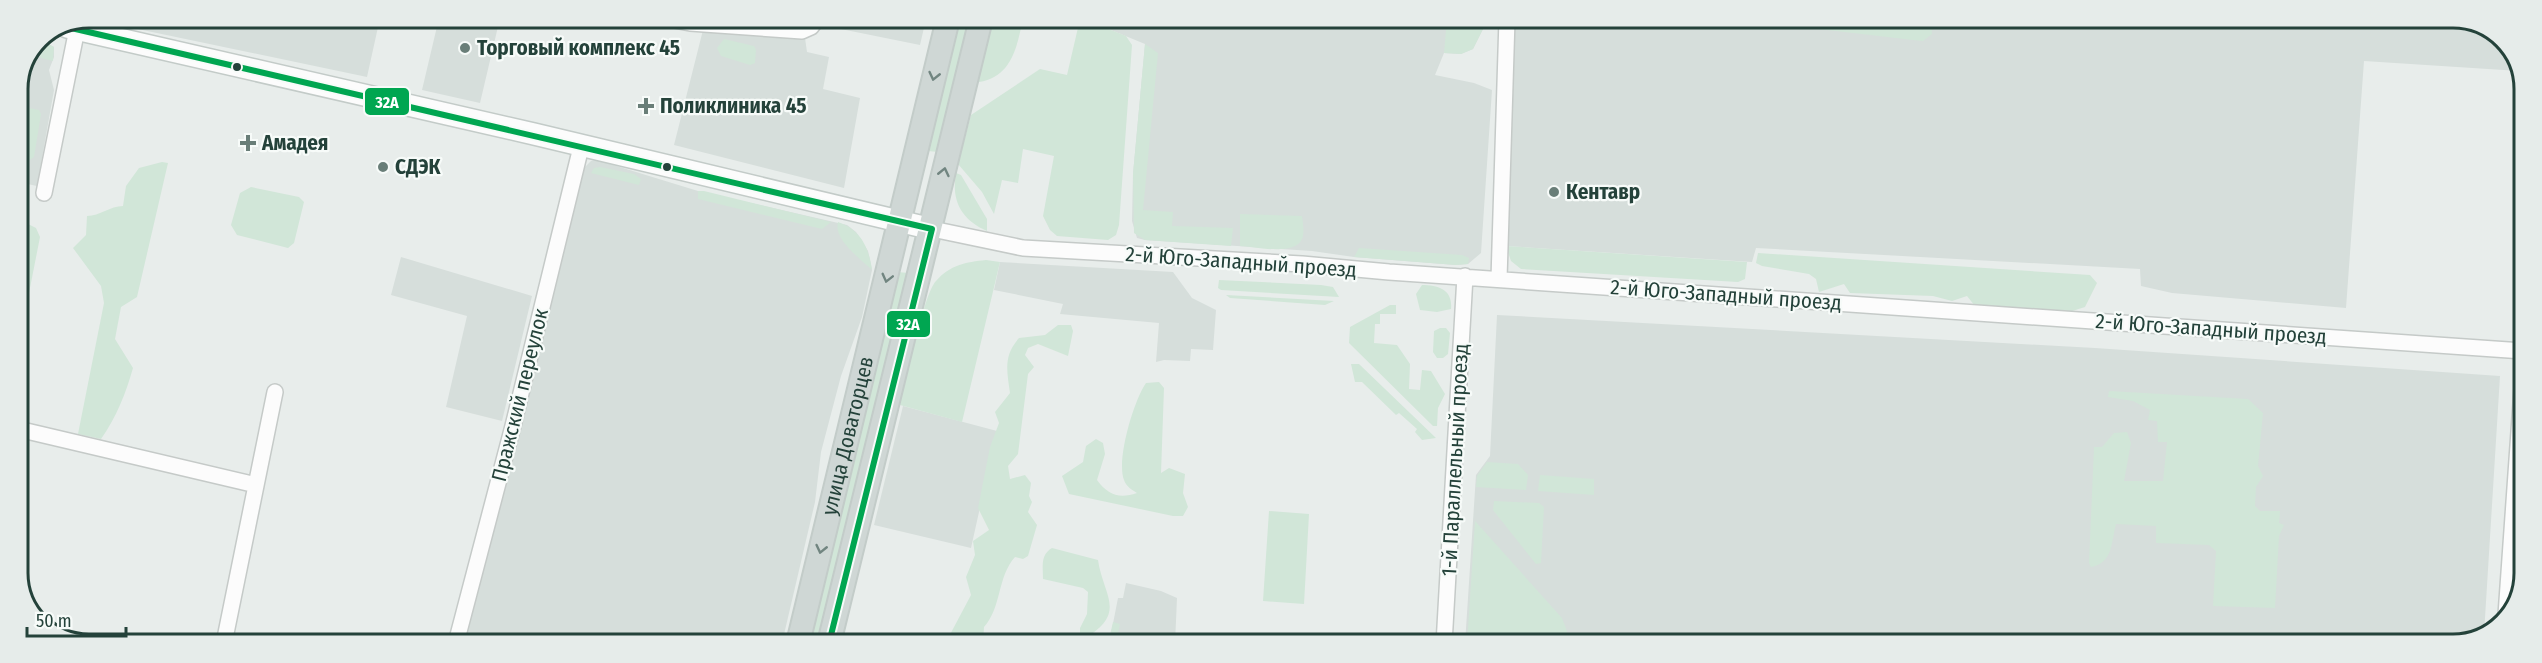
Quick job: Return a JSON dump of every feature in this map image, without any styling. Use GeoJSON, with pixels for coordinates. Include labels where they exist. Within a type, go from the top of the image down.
{"type":"FeatureCollection","features":[{"type":"Feature","properties":{"kind":"main road","name":"улица Доваторцев"},"geometry":{"type":"LineString","coordinates":[[800,634],[946,28]]}},
{"type":"Feature","properties":{"kind":"main road","name":"улица Доваторцев"},"geometry":{"type":"LineString","coordinates":[[831,634],[932,229],[979,28]]}},
{"type":"Feature","properties":{"kind":"main road"},"geometry":{"type":"LineString","coordinates":[[85,29],[932,229]]}},
{"type":"Feature","properties":{"kind":"street"},"geometry":{"type":"LineString","coordinates":[[760,28],[802,31],[809,28]]}},
{"type":"Feature","properties":{"kind":"street"},"geometry":{"type":"LineString","coordinates":[[1499,279],[1507,28]]}},
{"type":"Feature","properties":{"kind":"street"},"geometry":{"type":"LineString","coordinates":[[44,194],[73,31]]}},
{"type":"Feature","properties":{"kind":"street","name":"Пражский переулок"},"geometry":{"type":"LineString","coordinates":[[458,634],[513,426],[581,147]]}},
{"type":"Feature","properties":{"kind":"street","name":"2-й Юго-Западный проезд"},"geometry":{"type":"LineString","coordinates":[[932,229],[1023,248],[1302,264],[2514,350]]}},
{"type":"Feature","properties":{"kind":"street","name":"1-й Параллельный проезд"},"geometry":{"type":"LineString","coordinates":[[1445,634],[1465,276]]}},
{"type":"Feature","properties":{"kind":"street"},"geometry":{"type":"LineString","coordinates":[[226,634],[275,392]]}},
{"type":"Feature","properties":{"kind":"street"},"geometry":{"type":"LineString","coordinates":[[29,432],[256,485]]}},
{"type":"Feature","properties":{"kind":"street"},"geometry":{"type":"LineString","coordinates":[[2507,600],[2514,504]]}},
{"type":"Feature","properties":{"kind":"shaded area"},"geometry":{"type":"Polygon","coordinates":[[[133,28],[378,28],[367,77],[133,28]]]}},
{"type":"Feature","properties":{"kind":"shaded area"},"geometry":{"type":"Polygon","coordinates":[[[437,28],[498,28],[480,103],[422,90],[437,28]]]}},
{"type":"Feature","properties":{"kind":"shaded area"},"geometry":{"type":"Polygon","coordinates":[[[703,28],[805,38],[807,52],[829,57],[823,89],[860,98],[844,188],[674,145],[703,28]]]}},
{"type":"Feature","properties":{"kind":"shaded area"},"geometry":{"type":"Polygon","coordinates":[[[836,28],[924,28],[920,45],[836,28]]]}},
{"type":"Feature","properties":{"kind":"shaded area"},"geometry":{"type":"Polygon","coordinates":[[[1106,28],[1484,28],[1473,49],[1461,54],[1444,53],[1435,75],[1474,83],[1492,90],[1481,253],[1468,264],[1456,265],[1354,257],[1312,251],[1137,238],[1132,221],[1133,174],[1145,44],[1106,28]]]}},
{"type":"Feature","properties":{"kind":"shaded area"},"geometry":{"type":"Polygon","coordinates":[[[1513,28],[2453,28],[2476,33],[2493,44],[2503,55],[2510,70],[2364,61],[2346,308],[2172,293],[2141,286],[2140,269],[1756,248],[1752,262],[1506,246],[1513,28]]]}},
{"type":"Feature","properties":{"kind":"shaded area"},"geometry":{"type":"Polygon","coordinates":[[[48,44],[54,47],[54,57],[49,70],[54,90],[37,186],[28,184],[28,89],[33,66],[48,44]]]}},
{"type":"Feature","properties":{"kind":"shaded area"},"geometry":{"type":"Polygon","coordinates":[[[597,160],[698,191],[847,225],[856,232],[868,251],[872,270],[862,317],[841,376],[821,452],[815,502],[784,634],[467,634],[583,169],[591,161],[597,160]]]}},
{"type":"Feature","properties":{"kind":"shaded area"},"geometry":{"type":"Polygon","coordinates":[[[401,257],[532,296],[502,421],[446,407],[467,316],[391,295],[401,257]]]}},
{"type":"Feature","properties":{"kind":"shaded area"},"geometry":{"type":"Polygon","coordinates":[[[1000,262],[1173,272],[1192,298],[1216,310],[1213,350],[1191,349],[1190,361],[1156,362],[1159,323],[1060,314],[1063,304],[994,290],[1000,262]]]}},
{"type":"Feature","properties":{"kind":"shaded area"},"geometry":{"type":"Polygon","coordinates":[[[1497,315],[2095,348],[2500,376],[2485,625],[2476,630],[2453,634],[1466,634],[1476,475],[1490,456],[1497,315]]]}},
{"type":"Feature","properties":{"kind":"shaded area"},"geometry":{"type":"Polygon","coordinates":[[[903,406],[997,431],[971,548],[874,525],[903,406]]]}},
{"type":"Feature","properties":{"kind":"shaded area"},"geometry":{"type":"Polygon","coordinates":[[[1126,583],[1161,591],[1177,598],[1175,634],[1111,634],[1118,598],[1123,598],[1126,583]]]}},
{"type":"Feature","properties":{"kind":"green space"},"geometry":{"type":"Polygon","coordinates":[[[956,28],[968,28],[938,152],[928,151],[956,28]]]}},
{"type":"Feature","properties":{"kind":"green space"},"geometry":{"type":"Polygon","coordinates":[[[988,28],[1021,28],[1015,49],[1006,67],[990,79],[979,82],[976,78],[988,28]]]}},
{"type":"Feature","properties":{"kind":"green space"},"geometry":{"type":"Polygon","coordinates":[[[1078,28],[1106,28],[1126,36],[1132,45],[1119,225],[1116,235],[1108,240],[1057,236],[1050,230],[1043,216],[1054,156],[1023,149],[1018,183],[1002,180],[994,214],[982,192],[958,164],[971,115],[1040,69],[1067,75],[1078,28]]]}},
{"type":"Feature","properties":{"kind":"green space"},"geometry":{"type":"Polygon","coordinates":[[[1446,28],[1484,28],[1473,49],[1461,54],[1444,53],[1446,28]]]}},
{"type":"Feature","properties":{"kind":"green space"},"geometry":{"type":"Polygon","coordinates":[[[1811,28],[1932,28],[1932,34],[1923,41],[1811,28]]]}},
{"type":"Feature","properties":{"kind":"green space"},"geometry":{"type":"Polygon","coordinates":[[[724,39],[754,46],[755,63],[750,65],[721,56],[717,48],[724,39]]]}},
{"type":"Feature","properties":{"kind":"green space"},"geometry":{"type":"Polygon","coordinates":[[[48,44],[54,47],[53,61],[41,58],[39,55],[46,46],[48,44]]]}},
{"type":"Feature","properties":{"kind":"green space"},"geometry":{"type":"Polygon","coordinates":[[[1145,44],[1158,53],[1143,210],[1173,212],[1172,226],[1233,228],[1231,246],[1145,240],[1134,233],[1133,174],[1145,44]]]}},
{"type":"Feature","properties":{"kind":"green space"},"geometry":{"type":"Polygon","coordinates":[[[28,108],[39,110],[41,114],[34,157],[28,161],[28,108]]]}},
{"type":"Feature","properties":{"kind":"green space"},"geometry":{"type":"Polygon","coordinates":[[[162,162],[168,163],[137,297],[121,307],[115,339],[133,368],[116,414],[101,439],[78,434],[104,303],[101,286],[73,248],[86,235],[87,216],[123,206],[126,186],[139,168],[162,162]]]}},
{"type":"Feature","properties":{"kind":"green space"},"geometry":{"type":"Polygon","coordinates":[[[600,167],[634,174],[641,179],[639,185],[591,173],[594,168],[600,167]]]}},
{"type":"Feature","properties":{"kind":"green space"},"geometry":{"type":"Polygon","coordinates":[[[956,173],[961,175],[987,219],[987,231],[970,221],[960,208],[955,192],[956,173]]]}},
{"type":"Feature","properties":{"kind":"green space"},"geometry":{"type":"Polygon","coordinates":[[[251,187],[299,197],[304,202],[294,243],[288,248],[237,235],[231,225],[240,193],[251,187]]]}},
{"type":"Feature","properties":{"kind":"green space"},"geometry":{"type":"Polygon","coordinates":[[[698,191],[831,222],[822,229],[698,199],[698,191]]]}},
{"type":"Feature","properties":{"kind":"green space"},"geometry":{"type":"Polygon","coordinates":[[[1240,214],[1302,216],[1303,236],[1300,243],[1286,249],[1240,246],[1240,214]]]}},
{"type":"Feature","properties":{"kind":"green space"},"geometry":{"type":"Polygon","coordinates":[[[838,222],[858,234],[869,254],[872,270],[844,242],[840,236],[838,222]]]}},
{"type":"Feature","properties":{"kind":"green space"},"geometry":{"type":"Polygon","coordinates":[[[28,224],[36,228],[40,237],[28,296],[28,224]]]}},
{"type":"Feature","properties":{"kind":"green space"},"geometry":{"type":"Polygon","coordinates":[[[1506,246],[1747,262],[1745,279],[1738,282],[1521,269],[1511,261],[1506,246]]]}},
{"type":"Feature","properties":{"kind":"green space"},"geometry":{"type":"Polygon","coordinates":[[[1359,248],[1462,255],[1469,258],[1468,264],[1456,265],[1354,257],[1359,248]]]}},
{"type":"Feature","properties":{"kind":"green space"},"geometry":{"type":"Polygon","coordinates":[[[1758,253],[2090,275],[2097,283],[2085,307],[2069,312],[1975,306],[1967,296],[1952,301],[1933,296],[1850,293],[1844,284],[1819,292],[1816,279],[1809,274],[1762,266],[1756,263],[1758,253]]]}},
{"type":"Feature","properties":{"kind":"green space"},"geometry":{"type":"Polygon","coordinates":[[[986,260],[1000,262],[962,422],[900,405],[915,339],[931,289],[947,271],[965,263],[986,260]]]}},
{"type":"Feature","properties":{"kind":"green space"},"geometry":{"type":"Polygon","coordinates":[[[898,272],[908,273],[822,634],[810,634],[898,272]]]}},
{"type":"Feature","properties":{"kind":"green space"},"geometry":{"type":"Polygon","coordinates":[[[1219,280],[1321,285],[1333,287],[1339,297],[1221,290],[1218,288],[1219,280]]]}},
{"type":"Feature","properties":{"kind":"green space"},"geometry":{"type":"Polygon","coordinates":[[[1422,285],[1444,290],[1450,297],[1451,309],[1437,312],[1420,310],[1416,294],[1422,285]]]}},
{"type":"Feature","properties":{"kind":"green space"},"geometry":{"type":"Polygon","coordinates":[[[1226,295],[1334,301],[1325,305],[1230,298],[1226,295]]]}},
{"type":"Feature","properties":{"kind":"green space"},"geometry":{"type":"Polygon","coordinates":[[[1390,305],[1396,305],[1396,314],[1380,314],[1380,324],[1375,324],[1374,343],[1397,345],[1410,364],[1409,389],[1420,390],[1422,370],[1431,371],[1445,394],[1438,408],[1437,426],[1433,426],[1349,343],[1350,327],[1390,305]]]}},
{"type":"Feature","properties":{"kind":"green space"},"geometry":{"type":"Polygon","coordinates":[[[1058,325],[1071,325],[1073,331],[1068,356],[1038,344],[1028,348],[1025,355],[1034,367],[1028,374],[1018,454],[1008,466],[1010,479],[1025,475],[1031,483],[1029,496],[1032,502],[1028,512],[1037,525],[1028,556],[1023,559],[1015,557],[1009,565],[994,610],[984,627],[984,634],[950,634],[971,595],[966,577],[975,555],[973,541],[989,530],[978,508],[990,447],[999,423],[995,412],[1010,393],[1007,364],[1010,351],[1019,338],[1045,335],[1058,325]]]}},
{"type":"Feature","properties":{"kind":"green space"},"geometry":{"type":"Polygon","coordinates":[[[1446,328],[1450,333],[1448,354],[1443,358],[1437,358],[1433,352],[1434,331],[1446,328]]]}},
{"type":"Feature","properties":{"kind":"green space"},"geometry":{"type":"Polygon","coordinates":[[[1351,364],[1359,364],[1436,438],[1422,440],[1415,432],[1417,429],[1399,413],[1396,415],[1362,382],[1355,382],[1351,364]]]}},
{"type":"Feature","properties":{"kind":"green space"},"geometry":{"type":"Polygon","coordinates":[[[1159,382],[1164,388],[1161,473],[1169,468],[1185,474],[1183,493],[1188,507],[1183,516],[1173,516],[1069,494],[1062,476],[1083,462],[1086,446],[1096,439],[1103,443],[1105,454],[1097,480],[1105,489],[1114,494],[1125,496],[1137,493],[1124,480],[1122,459],[1124,445],[1141,391],[1146,383],[1159,382]]]}},
{"type":"Feature","properties":{"kind":"green space"},"geometry":{"type":"Polygon","coordinates":[[[2109,391],[2248,399],[2263,413],[2258,466],[2263,476],[2256,487],[2255,506],[2260,511],[2280,511],[2279,523],[2284,525],[2279,536],[2275,608],[2213,606],[2216,551],[2209,545],[2156,543],[2156,526],[2116,524],[2107,557],[2098,565],[2091,567],[2089,563],[2094,447],[2102,447],[2114,433],[2127,432],[2131,443],[2124,481],[2163,481],[2167,442],[2158,442],[2157,421],[2148,420],[2150,410],[2133,401],[2108,397],[2109,391]]]}},
{"type":"Feature","properties":{"kind":"green space"},"geometry":{"type":"Polygon","coordinates":[[[1487,462],[1518,464],[1528,475],[1526,490],[1476,487],[1477,476],[1487,462]]]}},
{"type":"Feature","properties":{"kind":"green space"},"geometry":{"type":"Polygon","coordinates":[[[1540,475],[1594,479],[1594,495],[1538,491],[1540,475]]]}},
{"type":"Feature","properties":{"kind":"green space"},"geometry":{"type":"Polygon","coordinates":[[[1494,501],[1539,503],[1544,507],[1541,563],[1536,564],[1493,510],[1494,501]]]}},
{"type":"Feature","properties":{"kind":"green space"},"geometry":{"type":"Polygon","coordinates":[[[1269,511],[1309,514],[1304,604],[1263,601],[1269,511]]]}},
{"type":"Feature","properties":{"kind":"green space"},"geometry":{"type":"Polygon","coordinates":[[[1475,521],[1562,618],[1567,631],[1567,634],[1468,634],[1475,521]]]}},
{"type":"Feature","properties":{"kind":"green space"},"geometry":{"type":"Polygon","coordinates":[[[1052,548],[1098,560],[1109,602],[1109,611],[1099,628],[1091,634],[1080,634],[1080,628],[1087,614],[1088,592],[1083,588],[1043,579],[1044,558],[1052,548]]]}},
{"type":"Feature","properties":{"kind":"green space"},"geometry":{"type":"Polygon","coordinates":[[[1113,622],[1120,624],[1118,634],[1110,634],[1113,622]]]}},
{"type":"Feature","properties":{"kind":"transit line","name":"32A"},"geometry":{"type":"LineString","coordinates":[[79,30],[932,229],[831,634]]}},
{"type":"Feature","properties":{"kind":"place","name":"Торговый комплекс 45"},"geometry":{"type":"Point","coordinates":[465,48]}},
{"type":"Feature","properties":{"kind":"place","name":"Поликлиника 45"},"geometry":{"type":"Point","coordinates":[646,106]}},
{"type":"Feature","properties":{"kind":"place","name":"Амадея"},"geometry":{"type":"Point","coordinates":[248,143]}},
{"type":"Feature","properties":{"kind":"place","name":"СДЭК"},"geometry":{"type":"Point","coordinates":[383,167]}},
{"type":"Feature","properties":{"kind":"place","name":"Кентавр"},"geometry":{"type":"Point","coordinates":[1554,192]}}]}
